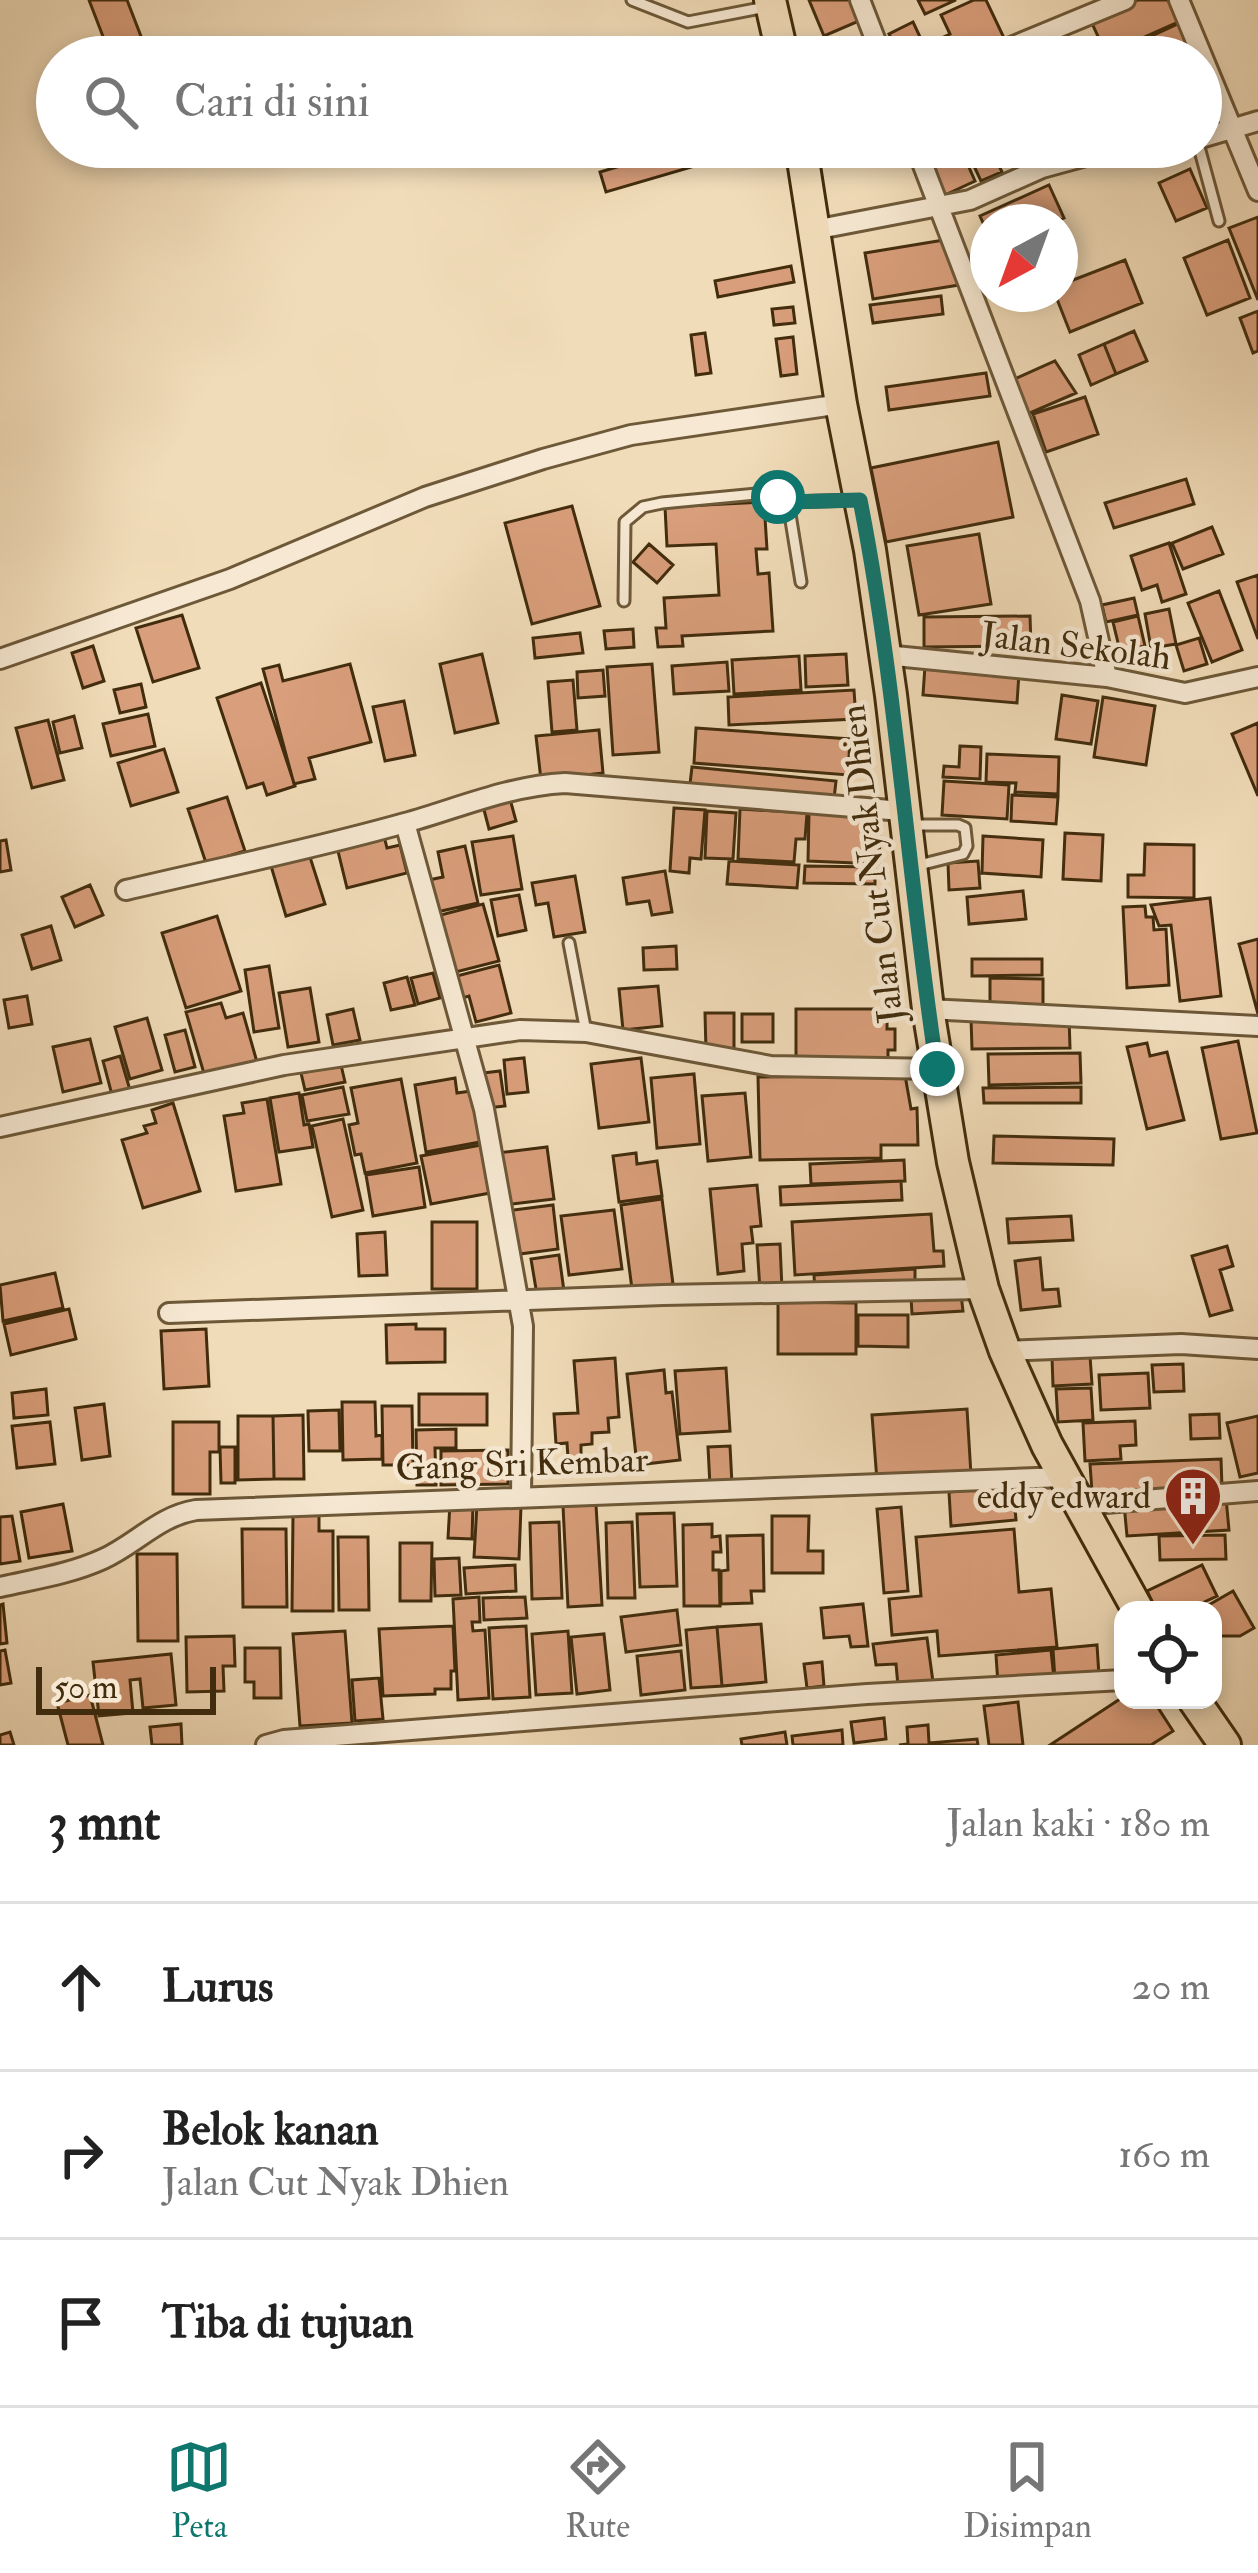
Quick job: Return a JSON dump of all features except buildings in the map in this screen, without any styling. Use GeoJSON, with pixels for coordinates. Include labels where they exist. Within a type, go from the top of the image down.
{"type":"FeatureCollection","features":[{"type":"Feature","properties":{"kind":"main road"},"geometry":{"type":"LineString","coordinates":[[771,3],[778,36]]}},
{"type":"Feature","properties":{"kind":"main road","name":"Jalan Cut Nyak Dhien"},"geometry":{"type":"LineString","coordinates":[[804,168],[885,655],[928,1009],[953,1162],[983,1289],[1005,1351],[1064,1477],[1133,1601]]}},
{"type":"Feature","properties":{"kind":"main road"},"geometry":{"type":"LineString","coordinates":[[1200,1709],[1225,1745]]}},
{"type":"Feature","properties":{"kind":"street"},"geometry":{"type":"LineString","coordinates":[[860,0],[874,36]]}},
{"type":"Feature","properties":{"kind":"street"},"geometry":{"type":"LineString","coordinates":[[1038,36],[1125,0]]}},
{"type":"Feature","properties":{"kind":"street"},"geometry":{"type":"LineString","coordinates":[[1180,0],[1194,36]]}},
{"type":"Feature","properties":{"kind":"street"},"geometry":{"type":"LineString","coordinates":[[1222,105],[1258,191]]}},
{"type":"Feature","properties":{"kind":"street"},"geometry":{"type":"LineString","coordinates":[[1222,133],[1258,121]]}},
{"type":"Feature","properties":{"kind":"street"},"geometry":{"type":"LineString","coordinates":[[924,168],[1090,601],[1107,676]]}},
{"type":"Feature","properties":{"kind":"street"},"geometry":{"type":"LineString","coordinates":[[814,230],[970,200],[1042,168]]}},
{"type":"Feature","properties":{"kind":"street"},"geometry":{"type":"LineString","coordinates":[[0,659],[230,578],[425,497],[543,459],[631,435],[841,404]]}},
{"type":"Feature","properties":{"kind":"street","name":"Jalan Sekolah"},"geometry":{"type":"LineString","coordinates":[[885,655],[1107,676],[1185,693],[1258,677]]}},
{"type":"Feature","properties":{"kind":"street"},"geometry":{"type":"LineString","coordinates":[[126,890],[405,823],[517,788],[565,783],[903,818]]}},
{"type":"Feature","properties":{"kind":"street"},"geometry":{"type":"LineString","coordinates":[[405,823],[494,1160],[524,1331],[521,1497]]}},
{"type":"Feature","properties":{"kind":"street"},"geometry":{"type":"LineString","coordinates":[[928,1009],[1258,1026]]}},
{"type":"Feature","properties":{"kind":"street"},"geometry":{"type":"LineString","coordinates":[[0,1127],[284,1065],[520,1030],[586,1032],[771,1066],[937,1069]]}},
{"type":"Feature","properties":{"kind":"street"},"geometry":{"type":"LineString","coordinates":[[169,1313],[983,1289]]}},
{"type":"Feature","properties":{"kind":"street"},"geometry":{"type":"LineString","coordinates":[[1005,1351],[1181,1344],[1258,1349]]}},
{"type":"Feature","properties":{"kind":"street","name":"Gang Sri Kembar"},"geometry":{"type":"LineString","coordinates":[[0,1587],[105,1559],[167,1518],[196,1510],[1064,1477]]}},
{"type":"Feature","properties":{"kind":"street"},"geometry":{"type":"LineString","coordinates":[[1080,1505],[1258,1491]]}},
{"type":"Feature","properties":{"kind":"street"},"geometry":{"type":"LineString","coordinates":[[266,1745],[378,1739],[844,1695],[1114,1680]]}},
{"type":"Feature","properties":{"kind":"lane"},"geometry":{"type":"LineString","coordinates":[[632,0],[688,22],[771,3]]}},
{"type":"Feature","properties":{"kind":"lane"},"geometry":{"type":"LineString","coordinates":[[1205,168],[1219,220]]}},
{"type":"Feature","properties":{"kind":"lane"},"geometry":{"type":"LineString","coordinates":[[624,601],[623,535],[633,512],[662,503],[767,493],[788,502],[860,500]]}},
{"type":"Feature","properties":{"kind":"lane"},"geometry":{"type":"LineString","coordinates":[[788,502],[801,583]]}},
{"type":"Feature","properties":{"kind":"lane"},"geometry":{"type":"LineString","coordinates":[[903,818],[965,828],[968,846],[963,854],[910,867]]}},
{"type":"Feature","properties":{"kind":"lane"},"geometry":{"type":"LineString","coordinates":[[569,943],[586,1032]]}},
{"type":"Feature","properties":{"kind":"place","name":"eddy edward"},"geometry":{"type":"Point","coordinates":[1193,1547]}},
{"type":"Feature","properties":{"kind":"route"},"geometry":{"type":"LineString","coordinates":[[778,497],[788,502],[860,500],[891,695],[937,1069]]}}]}
